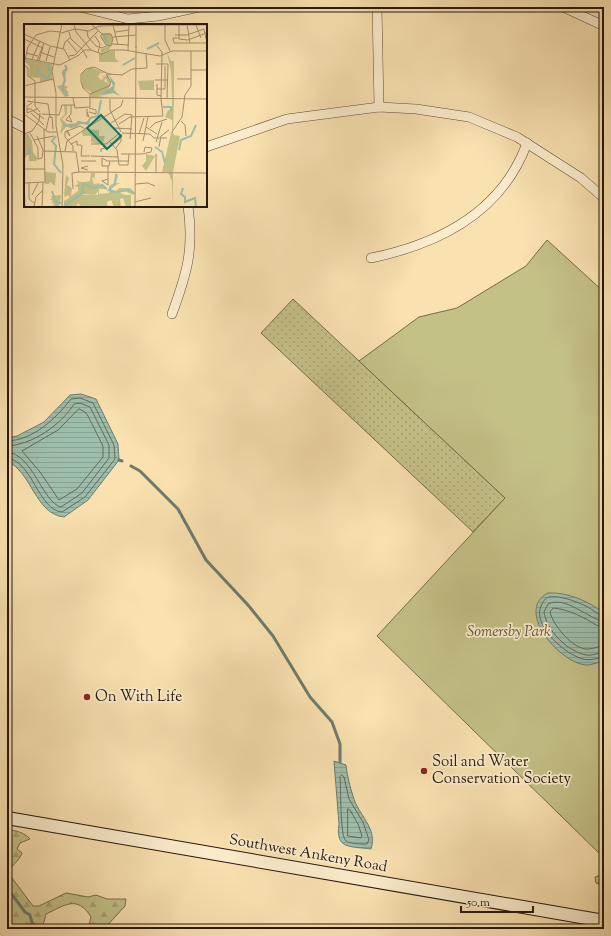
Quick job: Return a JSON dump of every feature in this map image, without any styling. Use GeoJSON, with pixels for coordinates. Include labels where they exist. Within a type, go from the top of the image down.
{"type":"FeatureCollection","features":[{"type":"Feature","properties":{"kind":"street"},"geometry":{"type":"LineString","coordinates":[[80,7],[128,19],[158,16],[199,7]]}},
{"type":"Feature","properties":{"kind":"street"},"geometry":{"type":"LineString","coordinates":[[377,7],[379,107]]}},
{"type":"Feature","properties":{"kind":"street"},"geometry":{"type":"LineString","coordinates":[[563,7],[604,26]]}},
{"type":"Feature","properties":{"kind":"street"},"geometry":{"type":"LineString","coordinates":[[207,147],[287,119],[379,107],[416,109],[469,117],[517,137],[581,178],[604,198]]}},
{"type":"Feature","properties":{"kind":"street"},"geometry":{"type":"LineString","coordinates":[[7,119],[24,128]]}},
{"type":"Feature","properties":{"kind":"street"},"geometry":{"type":"LineString","coordinates":[[371,258],[402,252],[438,238],[481,210],[499,192],[520,163],[528,143]]}},
{"type":"Feature","properties":{"kind":"street"},"geometry":{"type":"LineString","coordinates":[[172,314],[187,269],[191,249],[188,207]]}},
{"type":"Feature","properties":{"kind":"street","name":"Southwest Ankeny Road"},"geometry":{"type":"LineString","coordinates":[[7,818],[604,921]]}},
{"type":"Feature","properties":{"kind":"green space","name":"Somersby Park"},"geometry":{"type":"Polygon","coordinates":[[[547,240],[604,292],[604,858],[377,636],[505,498],[359,361],[419,317],[457,308],[526,266],[547,240]]]}},
{"type":"Feature","properties":{"kind":"green space"},"geometry":{"type":"Polygon","coordinates":[[[293,299],[505,498],[473,532],[261,333],[293,299]]]}},
{"type":"Feature","properties":{"kind":"green space"},"geometry":{"type":"Polygon","coordinates":[[[7,829],[22,833],[30,839],[20,843],[17,849],[22,853],[11,868],[9,874],[33,906],[39,906],[66,893],[88,897],[96,895],[107,899],[126,899],[125,906],[104,929],[88,929],[91,917],[86,910],[81,906],[70,904],[64,905],[46,914],[44,922],[39,929],[7,929],[7,829]]]}},
{"type":"Feature","properties":{"kind":"green space"},"geometry":{"type":"Polygon","coordinates":[[[604,874],[604,886],[596,883],[595,877],[604,874]]]}},
{"type":"Feature","properties":{"kind":"water"},"geometry":{"type":"Polygon","coordinates":[[[81,394],[96,399],[118,444],[119,460],[88,500],[64,517],[54,514],[46,509],[22,474],[15,466],[7,461],[7,438],[17,436],[44,422],[70,395],[81,394]]]}},
{"type":"Feature","properties":{"kind":"water"},"geometry":{"type":"Polygon","coordinates":[[[548,593],[563,594],[578,598],[604,613],[604,661],[589,665],[578,663],[555,648],[539,624],[536,612],[539,601],[548,593]]]}},
{"type":"Feature","properties":{"kind":"water"},"geometry":{"type":"Polygon","coordinates":[[[334,761],[346,765],[355,803],[370,828],[372,835],[371,849],[351,847],[342,843],[338,832],[339,824],[334,761]]]}},
{"type":"Feature","properties":{"kind":"waterway"},"geometry":{"type":"LineString","coordinates":[[131,466],[140,471],[178,509],[206,560],[248,605],[273,636],[310,697],[332,722],[340,744],[340,762]]}},
{"type":"Feature","properties":{"kind":"waterway"},"geometry":{"type":"LineString","coordinates":[[7,888],[25,912],[30,915],[32,923],[41,929]]}},
{"type":"Feature","properties":{"kind":"place","name":"On With Life"},"geometry":{"type":"Point","coordinates":[87,697]}},
{"type":"Feature","properties":{"kind":"place","name":"Soil and Water Conservation Society"},"geometry":{"type":"Point","coordinates":[424,771]}}]}
